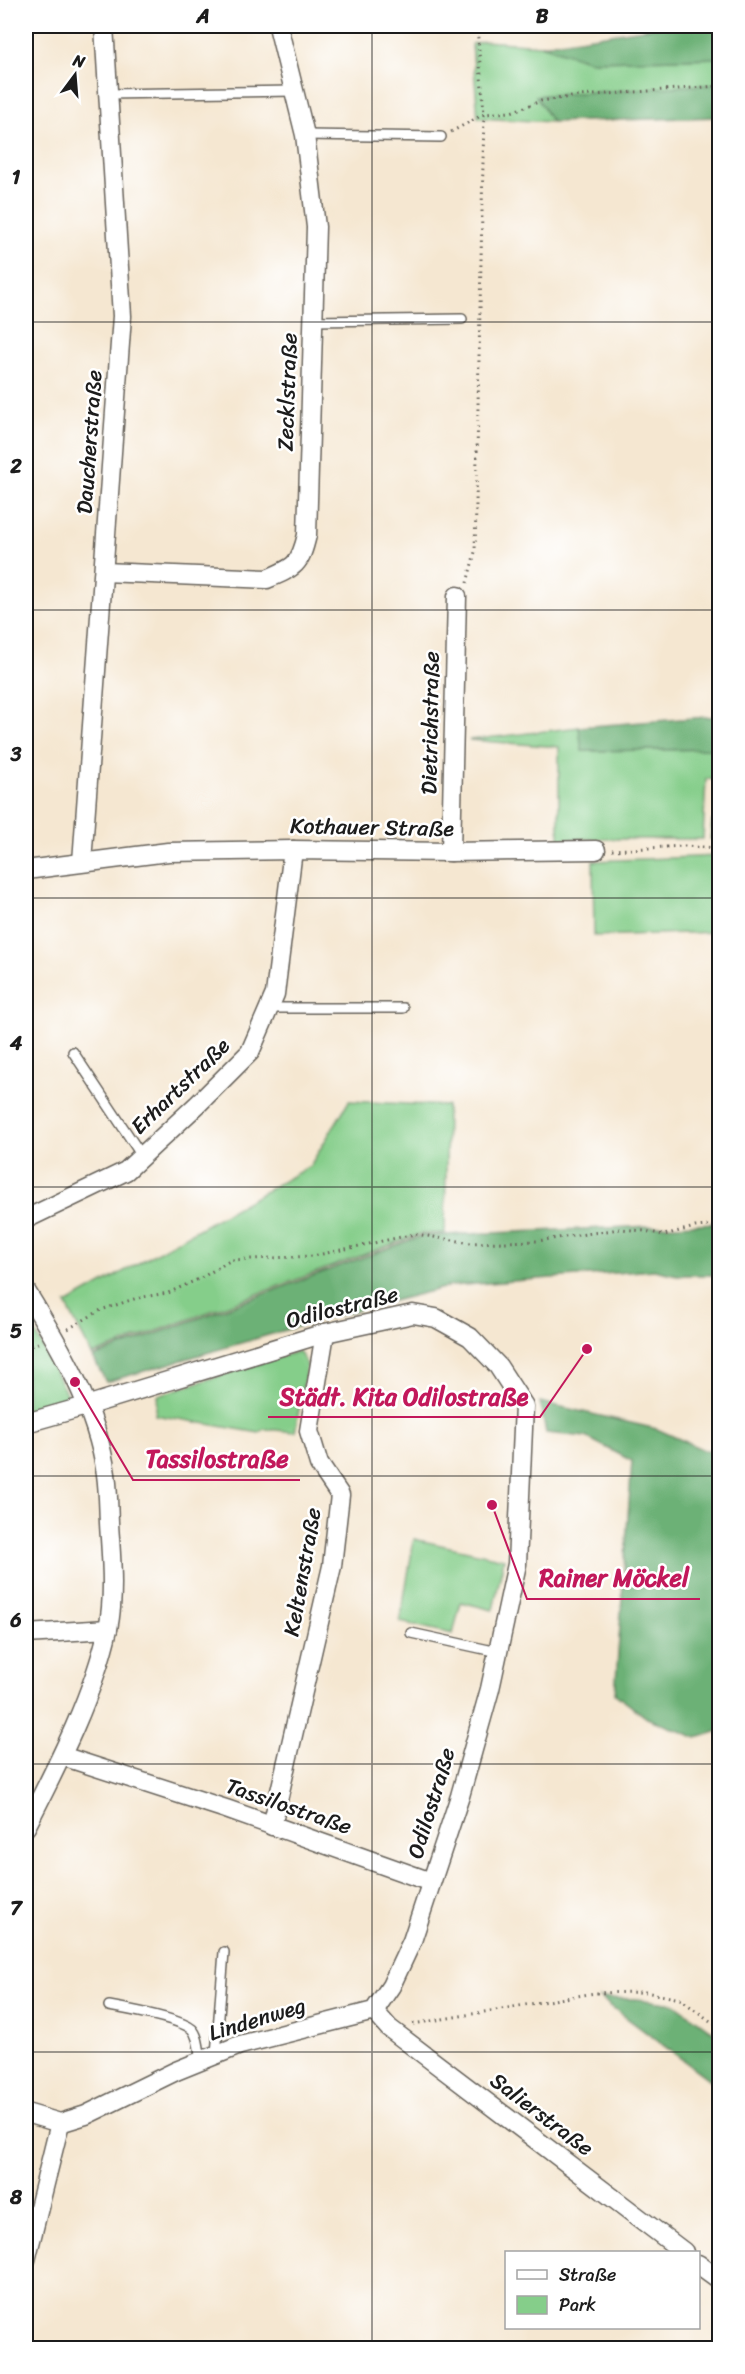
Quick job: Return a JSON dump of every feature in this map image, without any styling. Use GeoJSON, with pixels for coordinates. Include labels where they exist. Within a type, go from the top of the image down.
{"type":"FeatureCollection","features":[{"type":"Feature","properties":{"kind":"street","name":"Daucherstraße"},"geometry":{"type":"LineString","coordinates":[[82,862],[122,316],[104,26]]}},
{"type":"Feature","properties":{"kind":"street","name":"Zecklstraße"},"geometry":{"type":"LineString","coordinates":[[104,572],[267,579],[288,570],[302,557],[307,535],[316,227],[305,135],[278,26]]}},
{"type":"Feature","properties":{"kind":"street","name":"Dietrichstraße"},"geometry":{"type":"LineString","coordinates":[[451,852],[457,596]]}},
{"type":"Feature","properties":{"kind":"street","name":"Erhartstraße"},"geometry":{"type":"LineString","coordinates":[[26,1219],[126,1171],[250,1052],[274,994],[293,850]]}},
{"type":"Feature","properties":{"kind":"street","name":"Kothauer Straße"},"geometry":{"type":"LineString","coordinates":[[26,870],[168,852],[596,850]]}},
{"type":"Feature","properties":{"kind":"street"},"geometry":{"type":"LineString","coordinates":[[26,1291],[52,1335],[87,1406],[98,1437],[106,1474],[113,1582],[108,1629],[93,1676],[62,1756],[26,1827]]}},
{"type":"Feature","properties":{"kind":"street","name":"Odilostraße"},"geometry":{"type":"LineString","coordinates":[[26,1423],[326,1333],[413,1314],[436,1318],[470,1337],[498,1366],[524,1407],[517,1564],[498,1652],[460,1796],[431,1882]]}},
{"type":"Feature","properties":{"kind":"street","name":"Keltenstraße"},"geometry":{"type":"LineString","coordinates":[[272,1826],[332,1566],[340,1495],[319,1464],[309,1431],[326,1333]]}},
{"type":"Feature","properties":{"kind":"street"},"geometry":{"type":"LineString","coordinates":[[26,1634],[108,1629]]}},
{"type":"Feature","properties":{"kind":"street","name":"Tassilostraße"},"geometry":{"type":"LineString","coordinates":[[62,1756],[431,1882]]}},
{"type":"Feature","properties":{"kind":"street"},"geometry":{"type":"LineString","coordinates":[[374,2011],[391,1986],[412,1941],[431,1882]]}},
{"type":"Feature","properties":{"kind":"street","name":"Salierstraße"},"geometry":{"type":"LineString","coordinates":[[374,2011],[389,2028],[681,2251]]}},
{"type":"Feature","properties":{"kind":"street","name":"Lindenweg"},"geometry":{"type":"LineString","coordinates":[[60,2123],[86,2115],[240,2045],[374,2011]]}},
{"type":"Feature","properties":{"kind":"street"},"geometry":{"type":"LineString","coordinates":[[26,2113],[60,2123],[26,2260]]}},
{"type":"Feature","properties":{"kind":"street"},"geometry":{"type":"LineString","coordinates":[[700,2265],[720,2280]]}},
{"type":"Feature","properties":{"kind":"lane"},"geometry":{"type":"LineString","coordinates":[[108,94],[294,91]]}},
{"type":"Feature","properties":{"kind":"lane"},"geometry":{"type":"LineString","coordinates":[[305,135],[441,137]]}},
{"type":"Feature","properties":{"kind":"lane"},"geometry":{"type":"LineString","coordinates":[[313,321],[462,320]]}},
{"type":"Feature","properties":{"kind":"lane"},"geometry":{"type":"LineString","coordinates":[[269,1008],[403,1008]]}},
{"type":"Feature","properties":{"kind":"lane"},"geometry":{"type":"LineString","coordinates":[[73,1052],[142,1156]]}},
{"type":"Feature","properties":{"kind":"lane"},"geometry":{"type":"LineString","coordinates":[[411,1633],[498,1652]]}},
{"type":"Feature","properties":{"kind":"lane"},"geometry":{"type":"LineString","coordinates":[[209,2058],[224,1952]]}},
{"type":"Feature","properties":{"kind":"lane"},"geometry":{"type":"LineString","coordinates":[[109,2006],[150,2014],[190,2028],[209,2058]]}},
{"type":"Feature","properties":{"kind":"path"},"geometry":{"type":"LineString","coordinates":[[457,596],[467,584],[475,552],[484,114],[477,26]]}},
{"type":"Feature","properties":{"kind":"path"},"geometry":{"type":"LineString","coordinates":[[441,137],[484,114],[511,112],[541,101],[579,96],[720,86]]}},
{"type":"Feature","properties":{"kind":"path"},"geometry":{"type":"LineString","coordinates":[[596,850],[684,846],[720,848]]}},
{"type":"Feature","properties":{"kind":"path"},"geometry":{"type":"LineString","coordinates":[[52,1335],[101,1310],[137,1298],[168,1293],[201,1278],[231,1260],[313,1256],[415,1234],[482,1243],[537,1241],[620,1229],[664,1235],[695,1227],[720,1225]]}},
{"type":"Feature","properties":{"kind":"path"},"geometry":{"type":"LineString","coordinates":[[389,2028],[595,1993],[645,1992],[680,1999],[720,2028]]}},
{"type":"Feature","properties":{"kind":"green space"},"geometry":{"type":"Polygon","coordinates":[[[662,26],[719,26],[719,58],[591,61],[541,45],[662,26]]]}},
{"type":"Feature","properties":{"kind":"green space"},"geometry":{"type":"Polygon","coordinates":[[[483,41],[541,45],[591,61],[719,58],[719,85],[536,96],[552,122],[478,118],[472,44],[483,41]]]}},
{"type":"Feature","properties":{"kind":"green space"},"geometry":{"type":"Polygon","coordinates":[[[719,84],[719,117],[552,122],[536,96],[719,84]]]}},
{"type":"Feature","properties":{"kind":"green space"},"geometry":{"type":"Polygon","coordinates":[[[719,716],[719,749],[582,751],[579,727],[719,716]]]}},
{"type":"Feature","properties":{"kind":"green space"},"geometry":{"type":"Polygon","coordinates":[[[579,727],[583,751],[719,749],[719,780],[706,779],[703,839],[559,839],[559,747],[469,740],[579,727]]]}},
{"type":"Feature","properties":{"kind":"green space"},"geometry":{"type":"Polygon","coordinates":[[[712,821],[719,822],[719,840],[710,839],[712,821]]]}},
{"type":"Feature","properties":{"kind":"green space"},"geometry":{"type":"Polygon","coordinates":[[[719,856],[719,932],[594,936],[593,861],[719,856]]]}},
{"type":"Feature","properties":{"kind":"green space"},"geometry":{"type":"Polygon","coordinates":[[[349,1101],[447,1106],[445,1233],[420,1234],[92,1355],[66,1304],[310,1166],[349,1101]]]}},
{"type":"Feature","properties":{"kind":"green space"},"geometry":{"type":"Polygon","coordinates":[[[719,1223],[719,1275],[677,1275],[654,1270],[451,1286],[331,1317],[106,1382],[93,1357],[421,1236],[719,1223]]]}},
{"type":"Feature","properties":{"kind":"green space"},"geometry":{"type":"Polygon","coordinates":[[[30,1322],[70,1401],[26,1412],[26,1323],[30,1322]]]}},
{"type":"Feature","properties":{"kind":"green space"},"geometry":{"type":"Polygon","coordinates":[[[299,1351],[307,1365],[295,1432],[265,1429],[259,1433],[155,1415],[158,1395],[299,1351]]]}},
{"type":"Feature","properties":{"kind":"green space"},"geometry":{"type":"Polygon","coordinates":[[[540,1402],[657,1429],[706,1451],[719,1450],[719,1731],[697,1738],[647,1718],[615,1694],[632,1461],[586,1437],[546,1433],[540,1402]]]}},
{"type":"Feature","properties":{"kind":"green space"},"geometry":{"type":"Polygon","coordinates":[[[414,1539],[504,1559],[493,1610],[461,1602],[453,1634],[400,1622],[414,1539]]]}},
{"type":"Feature","properties":{"kind":"green space"},"geometry":{"type":"Polygon","coordinates":[[[600,1998],[637,1999],[675,2004],[719,2036],[719,2087],[600,1998]]]}},
{"type":"Feature","properties":{"kind":"place","name":"Städt. Kita Odilostraße"},"geometry":{"type":"Point","coordinates":[587,1349]}},
{"type":"Feature","properties":{"kind":"place","name":"Tassilostraße"},"geometry":{"type":"Point","coordinates":[75,1382]}},
{"type":"Feature","properties":{"kind":"place","name":"Rainer Möckel"},"geometry":{"type":"Point","coordinates":[492,1505]}}]}
